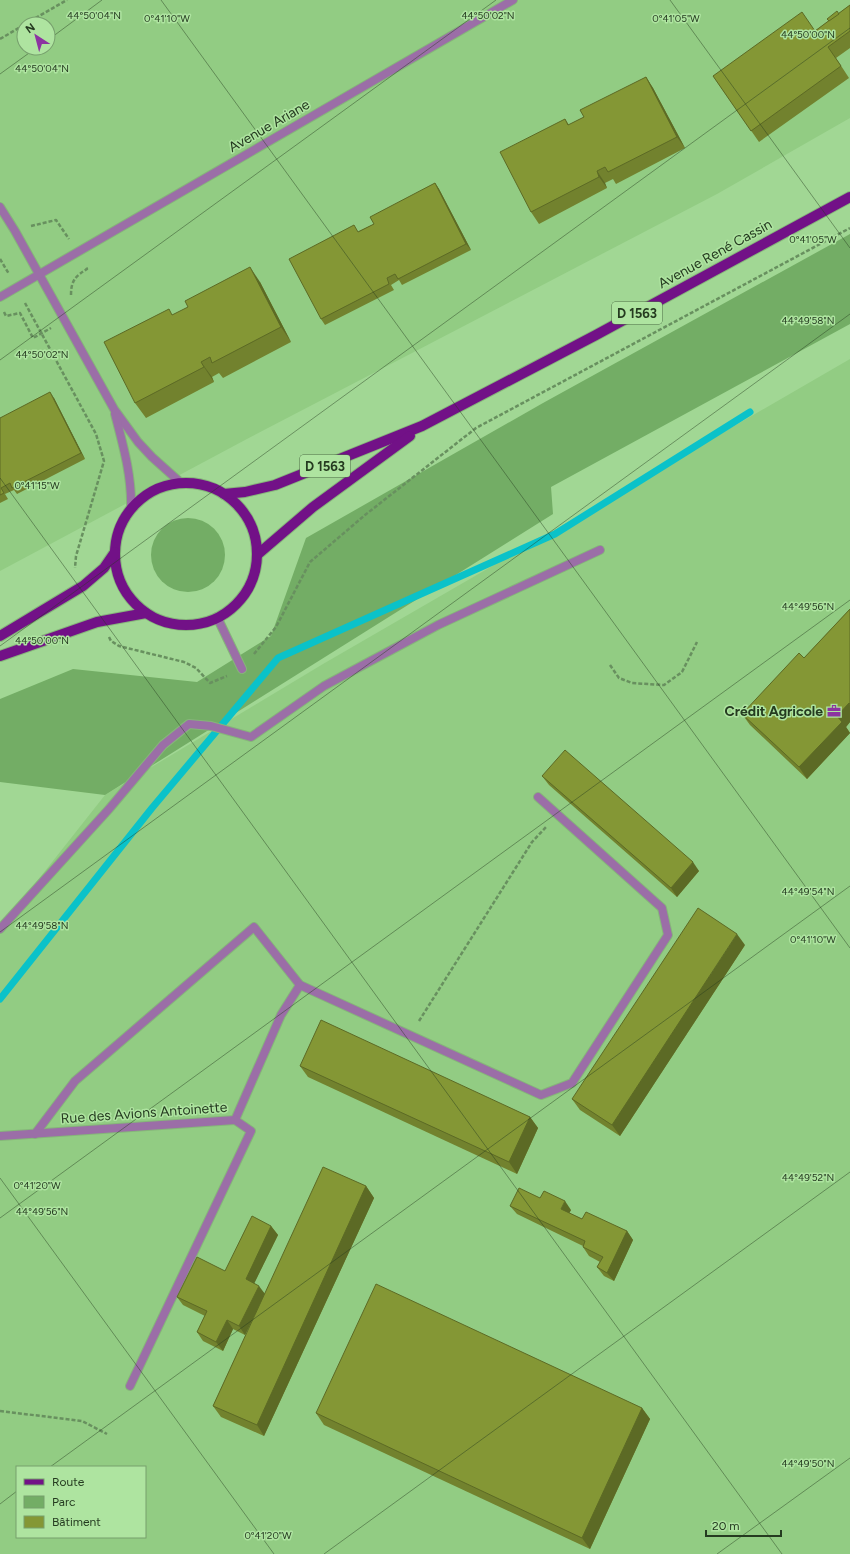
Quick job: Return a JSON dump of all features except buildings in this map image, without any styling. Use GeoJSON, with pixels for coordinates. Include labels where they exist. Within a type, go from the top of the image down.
{"type":"FeatureCollection","features":[{"type":"Feature","properties":{"kind":"main road","name":"Avenue René Cassin"},"geometry":{"type":"LineString","coordinates":[[224,494],[245,492],[275,485],[422,426],[596,335],[850,196]]}},
{"type":"Feature","properties":{"kind":"main road","name":"Avenue René Cassin"},"geometry":{"type":"LineString","coordinates":[[257,555],[313,507],[422,426]]}},
{"type":"Feature","properties":{"kind":"main road"},"geometry":{"type":"LineString","coordinates":[[181,483],[203,485],[224,494],[242,510],[253,531],[257,555],[254,574],[246,592],[233,606],[217,617],[200,623],[181,624],[163,621],[146,613],[129,597],[118,576],[115,552],[117,536],[122,522],[131,508],[145,496],[162,487],[181,483]]}},
{"type":"Feature","properties":{"kind":"main road"},"geometry":{"type":"LineString","coordinates":[[0,636],[83,586],[104,568],[115,552]]}},
{"type":"Feature","properties":{"kind":"main road"},"geometry":{"type":"LineString","coordinates":[[0,656],[100,621],[146,613]]}},
{"type":"Feature","properties":{"kind":"street","name":"Avenue Ariane"},"geometry":{"type":"LineString","coordinates":[[0,297],[513,0]]}},
{"type":"Feature","properties":{"kind":"street"},"geometry":{"type":"LineString","coordinates":[[0,207],[15,230],[114,409],[138,442],[181,483]]}},
{"type":"Feature","properties":{"kind":"street"},"geometry":{"type":"LineString","coordinates":[[114,409],[130,474],[132,490],[131,508]]}},
{"type":"Feature","properties":{"kind":"street"},"geometry":{"type":"LineString","coordinates":[[0,929],[109,809],[162,745],[189,724],[211,726],[251,737],[324,686],[438,625],[600,550]]}},
{"type":"Feature","properties":{"kind":"street"},"geometry":{"type":"LineString","coordinates":[[217,617],[242,669]]}},
{"type":"Feature","properties":{"kind":"street"},"geometry":{"type":"LineString","coordinates":[[35,1134],[75,1081],[254,927],[300,985],[541,1095],[572,1083],[668,935],[662,908],[538,797]]}},
{"type":"Feature","properties":{"kind":"street","name":"Rue des Avions Antoinette"},"geometry":{"type":"LineString","coordinates":[[0,1136],[235,1120],[281,1015],[300,985]]}},
{"type":"Feature","properties":{"kind":"street"},"geometry":{"type":"LineString","coordinates":[[130,1386],[251,1131],[235,1120]]}},
{"type":"Feature","properties":{"kind":"path"},"geometry":{"type":"LineString","coordinates":[[38,16],[67,0]]}},
{"type":"Feature","properties":{"kind":"path"},"geometry":{"type":"LineString","coordinates":[[0,39],[16,29]]}},
{"type":"Feature","properties":{"kind":"path"},"geometry":{"type":"LineString","coordinates":[[242,669],[276,627],[310,562],[365,515],[476,428],[850,228]]}},
{"type":"Feature","properties":{"kind":"path"},"geometry":{"type":"LineString","coordinates":[[0,258],[96,434],[102,451],[104,461],[102,472],[76,556],[75,570],[83,586]]}},
{"type":"Feature","properties":{"kind":"path"},"geometry":{"type":"LineString","coordinates":[[3,311],[6,316],[20,313],[32,338]]}},
{"type":"Feature","properties":{"kind":"path"},"geometry":{"type":"LineString","coordinates":[[100,621],[111,641],[119,646],[184,662],[196,668],[210,683]]}},
{"type":"Feature","properties":{"kind":"path"},"geometry":{"type":"LineString","coordinates":[[610,665],[619,678],[632,683],[664,684],[682,672],[697,642]]}},
{"type":"Feature","properties":{"kind":"path"},"geometry":{"type":"LineString","coordinates":[[411,1035],[532,842],[557,814]]}},
{"type":"Feature","properties":{"kind":"path"},"geometry":{"type":"LineString","coordinates":[[0,1411],[82,1421],[107,1434]]}},
{"type":"Feature","properties":{"kind":"shaded area"},"geometry":{"type":"Polygon","coordinates":[[[0,0],[850,0],[850,118],[717,194],[245,440],[0,571],[0,0]]]}},
{"type":"Feature","properties":{"kind":"shaded area"},"geometry":{"type":"Polygon","coordinates":[[[850,359],[850,1554],[0,1554],[0,928],[105,795],[323,664],[850,359]]]}},
{"type":"Feature","properties":{"kind":"green space"},"geometry":{"type":"Polygon","coordinates":[[[850,234],[850,324],[551,487],[553,514],[105,795],[0,782],[0,699],[73,669],[197,682],[271,636],[306,538],[543,403],[850,234]]]}},
{"type":"Feature","properties":{"kind":"green space"},"geometry":{"type":"Polygon","coordinates":[[[188,518],[202,521],[214,529],[222,541],[225,555],[222,569],[214,581],[202,589],[188,592],[174,589],[162,581],[154,569],[151,555],[154,541],[162,529],[174,521],[188,518]]]}},
{"type":"Feature","properties":{"kind":"waterway"},"geometry":{"type":"LineString","coordinates":[[0,999],[152,808],[278,658],[555,534],[750,412]]}},
{"type":"Feature","properties":{"kind":"place","name":"Crédit Agricole"},"geometry":{"type":"Point","coordinates":[834,711]}}]}
